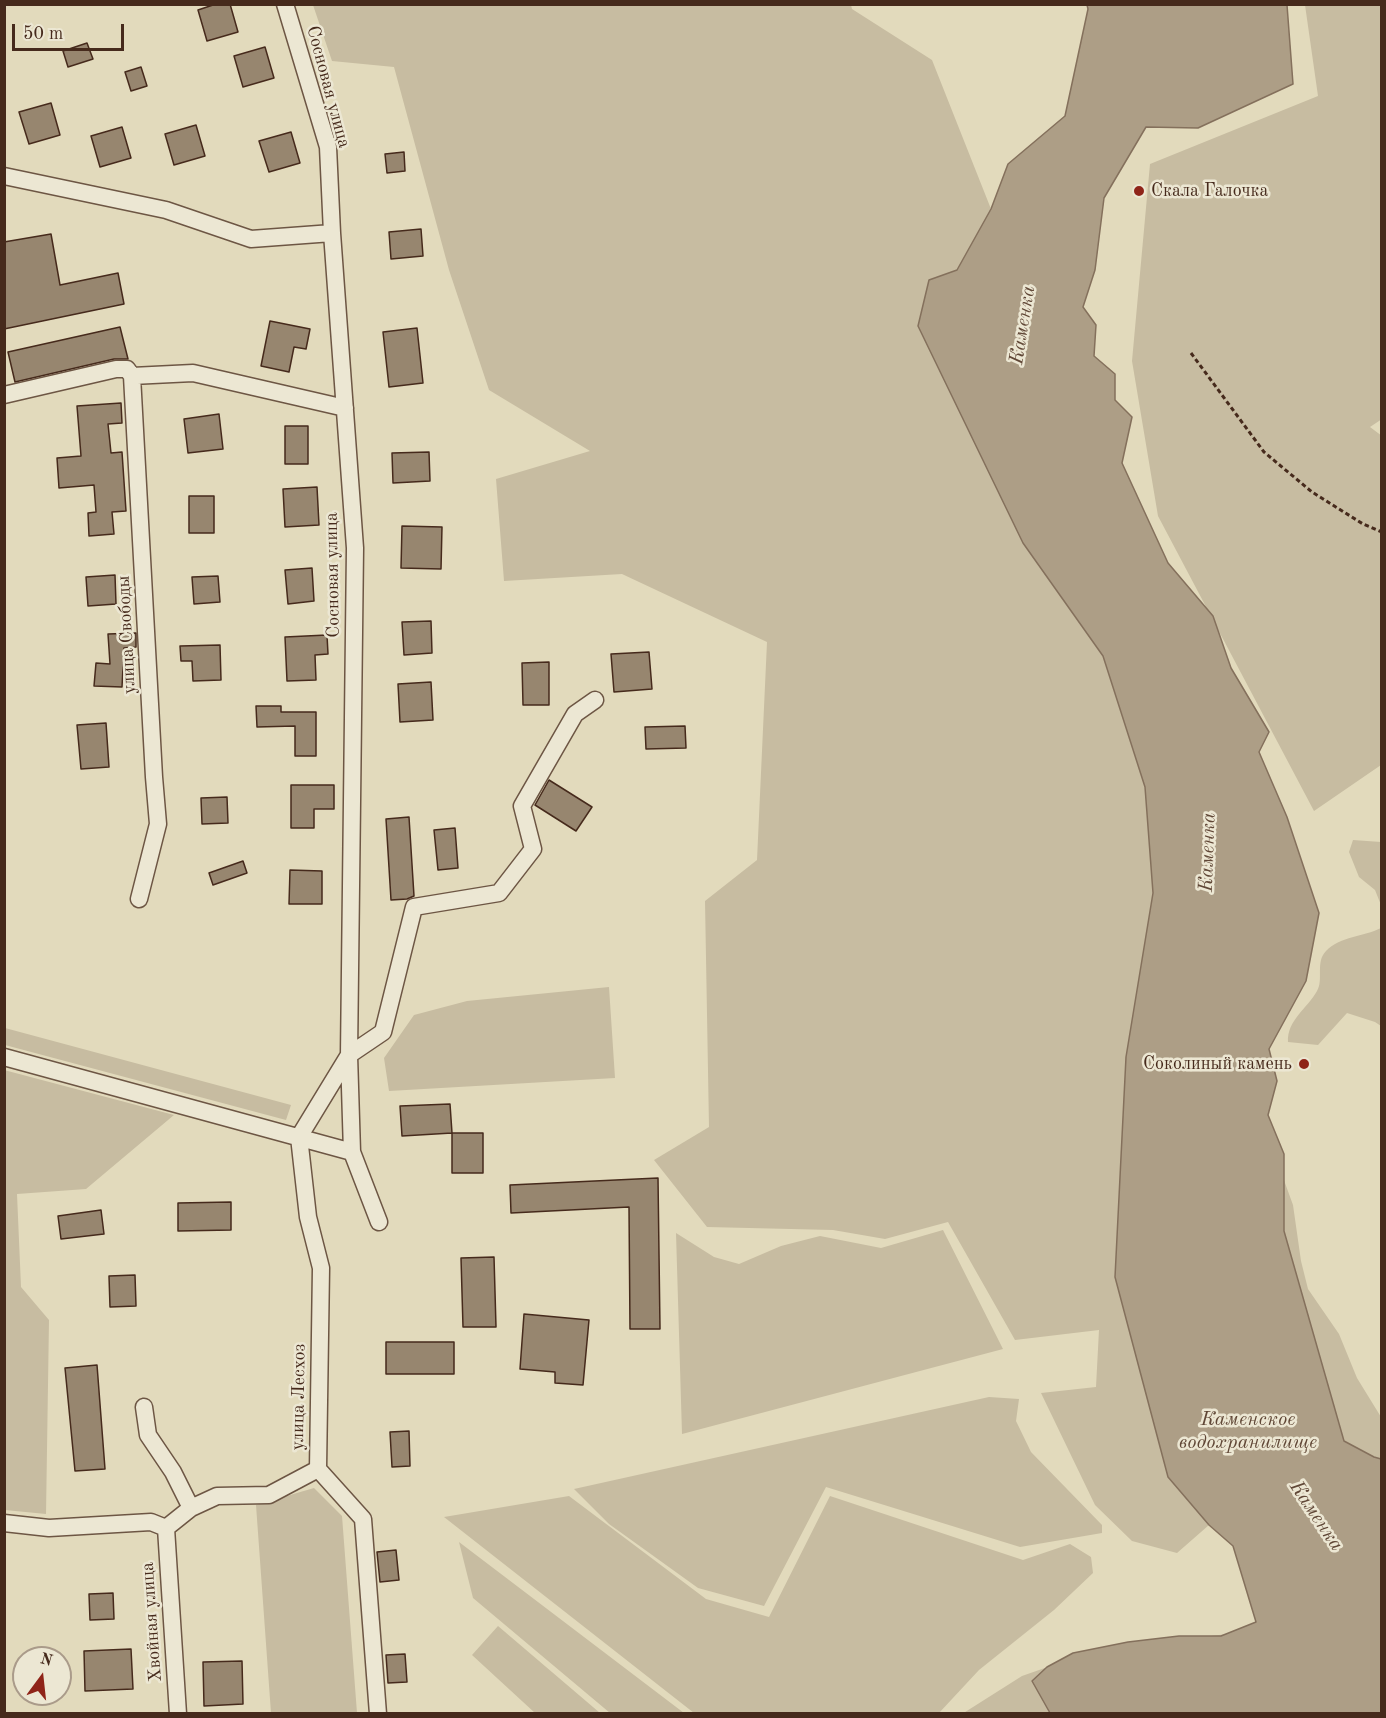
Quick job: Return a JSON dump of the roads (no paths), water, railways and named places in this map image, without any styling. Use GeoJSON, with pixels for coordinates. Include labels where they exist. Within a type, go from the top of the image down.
{"type":"FeatureCollection","features":[{"type":"Feature","properties":{"kind":"street","name":"Сосновая улица"},"geometry":{"type":"LineString","coordinates":[[285,4],[328,147],[355,548],[349,1055],[352,1152],[379,1222]]}},
{"type":"Feature","properties":{"kind":"street"},"geometry":{"type":"LineString","coordinates":[[4,176],[166,210],[251,239],[332,233]]}},
{"type":"Feature","properties":{"kind":"street"},"geometry":{"type":"LineString","coordinates":[[4,395],[116,369],[130,372],[193,373],[345,408]]}},
{"type":"Feature","properties":{"kind":"street","name":"улица Свободы"},"geometry":{"type":"LineString","coordinates":[[130,372],[158,824],[139,899]]}},
{"type":"Feature","properties":{"kind":"street"},"geometry":{"type":"LineString","coordinates":[[299,1137],[349,1055],[383,1032],[414,907],[499,893],[533,849],[522,806],[575,714],[595,700]]}},
{"type":"Feature","properties":{"kind":"street"},"geometry":{"type":"LineString","coordinates":[[4,1057],[352,1152]]}},
{"type":"Feature","properties":{"kind":"street","name":"улица Лесхоз"},"geometry":{"type":"LineString","coordinates":[[299,1137],[308,1217],[321,1268],[318,1468],[363,1519],[378,1713]]}},
{"type":"Feature","properties":{"kind":"street"},"geometry":{"type":"LineString","coordinates":[[144,1407],[148,1435],[173,1472],[191,1508]]}},
{"type":"Feature","properties":{"kind":"street"},"geometry":{"type":"LineString","coordinates":[[4,1523],[49,1528],[152,1522],[166,1528],[191,1508],[217,1496],[268,1495],[318,1468]]}},
{"type":"Feature","properties":{"kind":"street","name":"Хвойная улица"},"geometry":{"type":"LineString","coordinates":[[166,1528],[178,1713]]}},
{"type":"Feature","properties":{"kind":"water","name":"Каменское водохранилище"},"geometry":{"type":"Polygon","coordinates":[[[1087,5],[1287,5],[1293,84],[1198,128],[1146,127],[1104,198],[1095,270],[1083,307],[1096,325],[1094,356],[1115,374],[1115,400],[1132,417],[1122,463],[1168,563],[1213,616],[1231,668],[1269,732],[1259,752],[1287,817],[1319,913],[1306,981],[1269,1049],[1277,1081],[1268,1115],[1284,1154],[1284,1231],[1344,1441],[1381,1459],[1381,1713],[1050,1713],[1032,1681],[1047,1667],[1073,1653],[1128,1642],[1179,1636],[1221,1636],[1256,1622],[1233,1546],[1209,1525],[1168,1477],[1115,1277],[1126,1057],[1153,893],[1145,787],[1103,656],[1023,543],[918,326],[929,280],[957,270],[991,209],[1008,164],[1065,116],[1087,5]]]}},
{"type":"Feature","properties":{"kind":"place","name":"Скала Галочка"},"geometry":{"type":"Point","coordinates":[1139,191]}},
{"type":"Feature","properties":{"kind":"place","name":"Соколиный камень"},"geometry":{"type":"Point","coordinates":[1304,1064]}},
{"type":"Feature","properties":{"kind":"water label","name":"Каменка"},"geometry":{"type":"Point","coordinates":[1023,325]}},
{"type":"Feature","properties":{"kind":"water label","name":"Каменка"},"geometry":{"type":"Point","coordinates":[1208,852]}},
{"type":"Feature","properties":{"kind":"water label","name":"Каменка"},"geometry":{"type":"Point","coordinates":[1316,1516]}}]}
